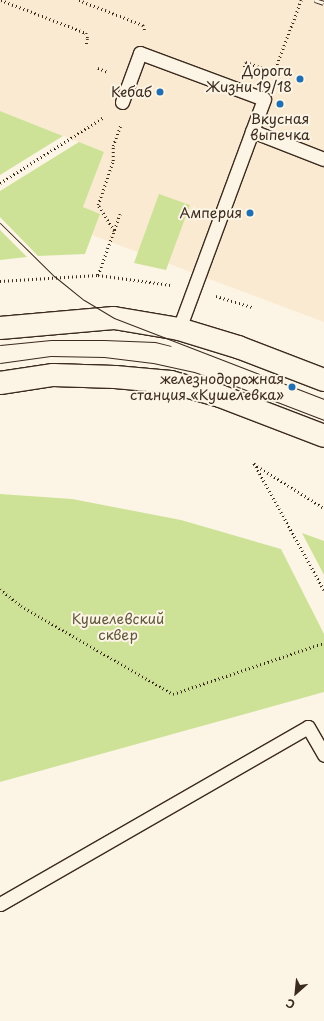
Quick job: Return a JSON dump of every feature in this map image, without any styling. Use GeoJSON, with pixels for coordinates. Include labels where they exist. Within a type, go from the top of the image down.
{"type":"FeatureCollection","features":[{"type":"Feature","properties":{"kind":"main road"},"geometry":{"type":"LineString","coordinates":[[0,328],[114,318],[179,329],[238,347],[324,380]]}},
{"type":"Feature","properties":{"kind":"main road"},"geometry":{"type":"LineString","coordinates":[[0,383],[53,375],[115,377],[171,382],[220,396],[324,436]]}},
{"type":"Feature","properties":{"kind":"lane"},"geometry":{"type":"LineString","coordinates":[[122,102],[140,54],[264,99],[192,288],[179,329]]}},
{"type":"Feature","properties":{"kind":"lane"},"geometry":{"type":"LineString","coordinates":[[252,131],[324,159]]}},
{"type":"Feature","properties":{"kind":"lane"},"geometry":{"type":"LineString","coordinates":[[0,904],[308,727],[324,755]]}},
{"type":"Feature","properties":{"kind":"path"},"geometry":{"type":"LineString","coordinates":[[1,0],[86,33],[88,39],[86,46]]}},
{"type":"Feature","properties":{"kind":"path"},"geometry":{"type":"LineString","coordinates":[[79,0],[143,25],[147,34],[140,54]]}},
{"type":"Feature","properties":{"kind":"path"},"geometry":{"type":"LineString","coordinates":[[242,72],[246,62],[274,72],[301,0]]}},
{"type":"Feature","properties":{"kind":"path"},"geometry":{"type":"LineString","coordinates":[[98,68],[104,70]]}},
{"type":"Feature","properties":{"kind":"path"},"geometry":{"type":"LineString","coordinates":[[0,183],[105,117],[122,102]]}},
{"type":"Feature","properties":{"kind":"path"},"geometry":{"type":"LineString","coordinates":[[114,231],[98,205],[113,161],[113,146],[122,122],[122,102]]}},
{"type":"Feature","properties":{"kind":"path"},"geometry":{"type":"LineString","coordinates":[[98,275],[120,214]]}},
{"type":"Feature","properties":{"kind":"path"},"geometry":{"type":"LineString","coordinates":[[0,281],[98,275],[192,288],[252,307]]}},
{"type":"Feature","properties":{"kind":"path"},"geometry":{"type":"LineString","coordinates":[[324,508],[254,463],[324,590]]}},
{"type":"Feature","properties":{"kind":"path"},"geometry":{"type":"LineString","coordinates":[[0,589],[21,606],[173,694],[324,643]]}},
{"type":"Feature","properties":{"kind":"shaded area"},"geometry":{"type":"Polygon","coordinates":[[[0,0],[324,0],[324,322],[92,235],[100,214],[83,207],[104,152],[0,111],[0,0]]]}},
{"type":"Feature","properties":{"kind":"green space"},"geometry":{"type":"Polygon","coordinates":[[[0,111],[63,136],[0,175],[0,111]]]}},
{"type":"Feature","properties":{"kind":"green space"},"geometry":{"type":"Polygon","coordinates":[[[79,142],[104,152],[83,207],[100,214],[85,254],[38,256],[0,217],[0,191],[79,142]]]}},
{"type":"Feature","properties":{"kind":"green space"},"geometry":{"type":"Polygon","coordinates":[[[159,194],[190,205],[166,270],[134,263],[159,194]]]}},
{"type":"Feature","properties":{"kind":"green space"},"geometry":{"type":"Polygon","coordinates":[[[0,230],[27,257],[0,260],[0,230]]]}},
{"type":"Feature","properties":{"kind":"green space","name":"Кушелевский сквер"},"geometry":{"type":"Polygon","coordinates":[[[0,494],[72,499],[181,520],[281,549],[324,634],[324,692],[0,782],[0,494]]]}},
{"type":"Feature","properties":{"kind":"green space"},"geometry":{"type":"Polygon","coordinates":[[[302,533],[324,541],[324,575],[302,533]]]}},
{"type":"Feature","properties":{"kind":"tram line"},"geometry":{"type":"LineString","coordinates":[[0,223],[54,276],[84,300],[114,318],[324,399]]}},
{"type":"Feature","properties":{"kind":"tram line"},"geometry":{"type":"LineString","coordinates":[[0,345],[51,340],[104,340],[155,342],[171,346]]}},
{"type":"Feature","properties":{"kind":"tram line"},"geometry":{"type":"LineString","coordinates":[[0,363],[51,356],[104,357],[153,363],[194,372],[225,382],[324,420]]}},
{"type":"Feature","properties":{"kind":"railway"},"geometry":{"type":"LineString","coordinates":[[315,0],[324,3]]}},
{"type":"Feature","properties":{"kind":"place","name":"Дорога Жизни 19/18"},"geometry":{"type":"Point","coordinates":[300,79]}},
{"type":"Feature","properties":{"kind":"place","name":"Кебаб"},"geometry":{"type":"Point","coordinates":[160,92]}},
{"type":"Feature","properties":{"kind":"place","name":"Вкусная выпечка"},"geometry":{"type":"Point","coordinates":[280,104]}},
{"type":"Feature","properties":{"kind":"place","name":"Амперия"},"geometry":{"type":"Point","coordinates":[250,213]}},
{"type":"Feature","properties":{"kind":"place","name":"железнодорожная станция «Кушелевка»"},"geometry":{"type":"Point","coordinates":[292,387]}}]}
